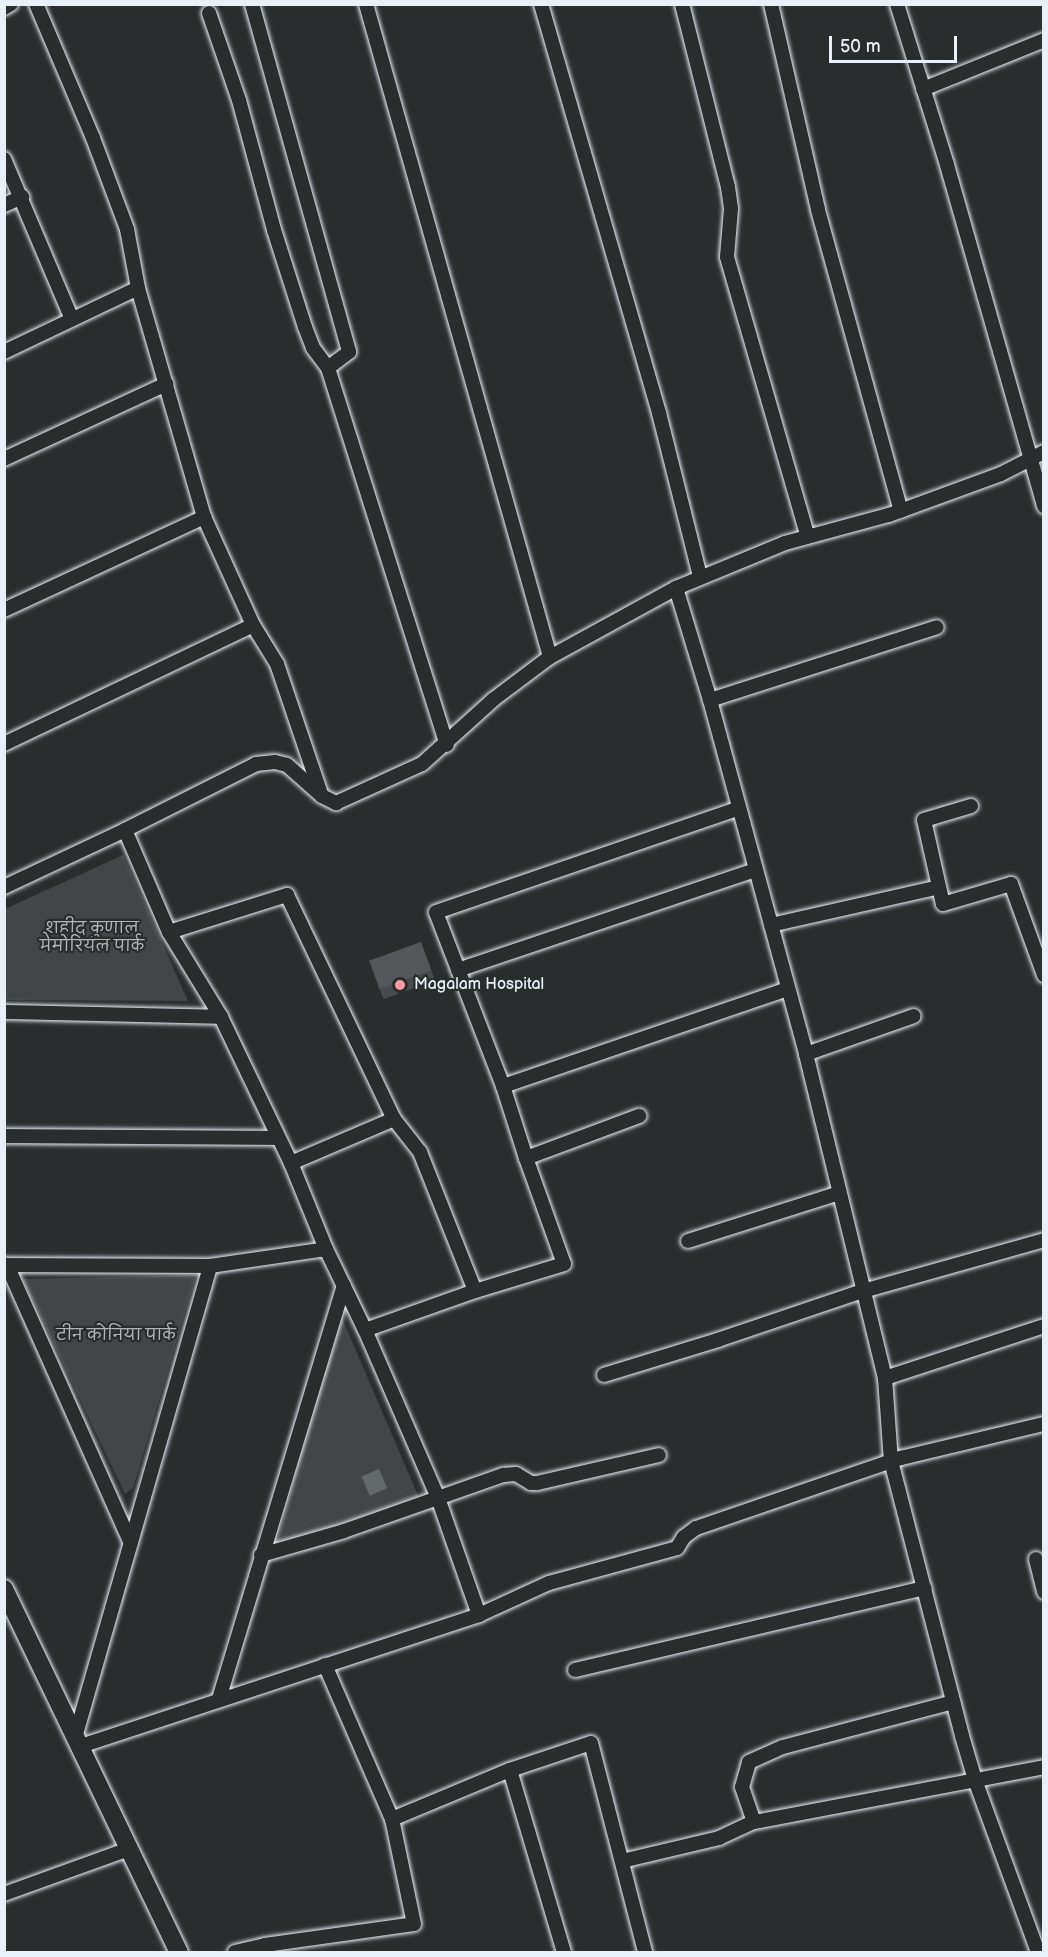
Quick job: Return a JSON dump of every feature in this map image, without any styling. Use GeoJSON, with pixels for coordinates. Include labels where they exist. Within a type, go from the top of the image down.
{"type":"FeatureCollection","features":[{"type":"Feature","properties":{"kind":"street"},"geometry":{"type":"LineString","coordinates":[[4,8],[11,4]]}},
{"type":"Feature","properties":{"kind":"street"},"geometry":{"type":"LineString","coordinates":[[36,4],[93,138],[128,229],[138,288],[204,517],[253,625],[277,664],[322,796]]}},
{"type":"Feature","properties":{"kind":"street"},"geometry":{"type":"LineString","coordinates":[[252,4],[349,352],[328,368]]}},
{"type":"Feature","properties":{"kind":"street"},"geometry":{"type":"LineString","coordinates":[[366,4],[550,657]]}},
{"type":"Feature","properties":{"kind":"street"},"geometry":{"type":"LineString","coordinates":[[541,4],[659,413],[700,576]]}},
{"type":"Feature","properties":{"kind":"street"},"geometry":{"type":"LineString","coordinates":[[682,4],[728,187],[731,209],[727,257],[808,537]]}},
{"type":"Feature","properties":{"kind":"street"},"geometry":{"type":"LineString","coordinates":[[771,4],[818,210],[901,511]]}},
{"type":"Feature","properties":{"kind":"street"},"geometry":{"type":"LineString","coordinates":[[897,4],[1037,455],[1044,506]]}},
{"type":"Feature","properties":{"kind":"street"},"geometry":{"type":"LineString","coordinates":[[209,13],[239,100],[304,327],[313,348],[328,368],[447,745]]}},
{"type":"Feature","properties":{"kind":"street"},"geometry":{"type":"LineString","coordinates":[[923,89],[1044,40]]}},
{"type":"Feature","properties":{"kind":"street"},"geometry":{"type":"LineString","coordinates":[[4,159],[72,319]]}},
{"type":"Feature","properties":{"kind":"street"},"geometry":{"type":"LineString","coordinates":[[4,205],[22,197]]}},
{"type":"Feature","properties":{"kind":"street"},"geometry":{"type":"LineString","coordinates":[[4,352],[138,288]]}},
{"type":"Feature","properties":{"kind":"street"},"geometry":{"type":"LineString","coordinates":[[4,459],[166,384]]}},
{"type":"Feature","properties":{"kind":"street"},"geometry":{"type":"LineString","coordinates":[[4,886],[125,830],[256,764],[287,765],[322,796],[336,803],[422,764],[447,745],[494,699],[550,657],[700,576],[808,537],[901,511],[1001,474],[1037,455]]}},
{"type":"Feature","properties":{"kind":"street"},"geometry":{"type":"LineString","coordinates":[[4,610],[204,517]]}},
{"type":"Feature","properties":{"kind":"street"},"geometry":{"type":"LineString","coordinates":[[676,588],[710,700],[806,1054],[885,1378],[891,1461],[953,1702],[975,1780],[1038,1953]]}},
{"type":"Feature","properties":{"kind":"street"},"geometry":{"type":"LineString","coordinates":[[4,744],[253,625]]}},
{"type":"Feature","properties":{"kind":"street"},"geometry":{"type":"LineString","coordinates":[[710,700],[937,627]]}},
{"type":"Feature","properties":{"kind":"street"},"geometry":{"type":"LineString","coordinates":[[971,806],[924,820],[944,904],[1011,884],[1044,975]]}},
{"type":"Feature","properties":{"kind":"street"},"geometry":{"type":"LineString","coordinates":[[365,1330],[475,1291],[564,1264],[503,1086],[436,912],[739,808]]}},
{"type":"Feature","properties":{"kind":"street"},"geometry":{"type":"LineString","coordinates":[[125,830],[168,932],[221,1017],[291,1163],[326,1249],[365,1330],[438,1498],[480,1615]]}},
{"type":"Feature","properties":{"kind":"street"},"geometry":{"type":"LineString","coordinates":[[458,970],[756,870]]}},
{"type":"Feature","properties":{"kind":"street"},"geometry":{"type":"LineString","coordinates":[[771,925],[939,887]]}},
{"type":"Feature","properties":{"kind":"street"},"geometry":{"type":"LineString","coordinates":[[168,932],[287,895],[394,1119],[420,1152],[475,1291]]}},
{"type":"Feature","properties":{"kind":"street"},"geometry":{"type":"LineString","coordinates":[[503,1086],[788,989]]}},
{"type":"Feature","properties":{"kind":"street"},"geometry":{"type":"LineString","coordinates":[[4,1012],[221,1017]]}},
{"type":"Feature","properties":{"kind":"street"},"geometry":{"type":"LineString","coordinates":[[806,1054],[914,1016]]}},
{"type":"Feature","properties":{"kind":"street"},"geometry":{"type":"LineString","coordinates":[[526,1158],[639,1116]]}},
{"type":"Feature","properties":{"kind":"street"},"geometry":{"type":"LineString","coordinates":[[291,1163],[394,1119]]}},
{"type":"Feature","properties":{"kind":"street"},"geometry":{"type":"LineString","coordinates":[[4,1136],[278,1138]]}},
{"type":"Feature","properties":{"kind":"street"},"geometry":{"type":"LineString","coordinates":[[688,1240],[839,1193]]}},
{"type":"Feature","properties":{"kind":"street"},"geometry":{"type":"LineString","coordinates":[[604,1375],[718,1341],[863,1291],[1044,1240]]}},
{"type":"Feature","properties":{"kind":"street"},"geometry":{"type":"LineString","coordinates":[[131,1543],[6,1265],[210,1266],[326,1249]]}},
{"type":"Feature","properties":{"kind":"street"},"geometry":{"type":"LineString","coordinates":[[78,1740],[210,1266]]}},
{"type":"Feature","properties":{"kind":"street"},"geometry":{"type":"LineString","coordinates":[[219,1700],[344,1286]]}},
{"type":"Feature","properties":{"kind":"street"},"geometry":{"type":"LineString","coordinates":[[885,1378],[1044,1326]]}},
{"type":"Feature","properties":{"kind":"street"},"geometry":{"type":"LineString","coordinates":[[78,1740],[219,1700],[480,1615],[549,1583],[677,1548],[684,1537],[696,1528],[891,1461],[1044,1424]]}},
{"type":"Feature","properties":{"kind":"street"},"geometry":{"type":"LineString","coordinates":[[261,1555],[511,1473],[531,1483],[537,1483],[659,1455]]}},
{"type":"Feature","properties":{"kind":"street"},"geometry":{"type":"LineString","coordinates":[[1036,1559],[1044,1592]]}},
{"type":"Feature","properties":{"kind":"street"},"geometry":{"type":"LineString","coordinates":[[574,1670],[924,1588]]}},
{"type":"Feature","properties":{"kind":"street"},"geometry":{"type":"LineString","coordinates":[[6,1595],[179,1953]]}},
{"type":"Feature","properties":{"kind":"street"},"geometry":{"type":"LineString","coordinates":[[235,1953],[265,1945],[414,1924],[392,1819],[325,1665]]}},
{"type":"Feature","properties":{"kind":"street"},"geometry":{"type":"LineString","coordinates":[[754,1822],[742,1787],[749,1762],[783,1747],[953,1702]]}},
{"type":"Feature","properties":{"kind":"street"},"geometry":{"type":"LineString","coordinates":[[392,1819],[510,1770],[591,1743],[645,1953]]}},
{"type":"Feature","properties":{"kind":"street"},"geometry":{"type":"LineString","coordinates":[[622,1861],[719,1838],[754,1822],[1044,1767]]}},
{"type":"Feature","properties":{"kind":"street"},"geometry":{"type":"LineString","coordinates":[[510,1770],[564,1953]]}},
{"type":"Feature","properties":{"kind":"street"},"geometry":{"type":"LineString","coordinates":[[4,1894],[129,1849]]}},
{"type":"Feature","properties":{"kind":"green space","name":"शहीद कुणाल मेमोरियल पार्क"},"geometry":{"type":"Polygon","coordinates":[[[123,855],[188,1001],[5,1000],[5,909],[123,855]]]}},
{"type":"Feature","properties":{"kind":"green space","name":"टीन कोनिया पार्क"},"geometry":{"type":"Polygon","coordinates":[[[196,1275],[133,1488],[125,1494],[23,1279],[196,1275]]]}},
{"type":"Feature","properties":{"kind":"green space"},"geometry":{"type":"Polygon","coordinates":[[[342,1318],[420,1500],[277,1543],[337,1319],[342,1318]]]}},
{"type":"Feature","properties":{"kind":"shaded area"},"geometry":{"type":"Polygon","coordinates":[[[379,1469],[387,1488],[370,1496],[362,1476],[379,1469]]]}},
{"type":"Feature","properties":{"kind":"building"},"geometry":{"type":"Polygon","coordinates":[[[421,942],[431,970],[380,989],[369,961],[421,942]]]}},
{"type":"Feature","properties":{"kind":"place","name":"Magalam Hospital"},"geometry":{"type":"Point","coordinates":[400,985]}}]}
